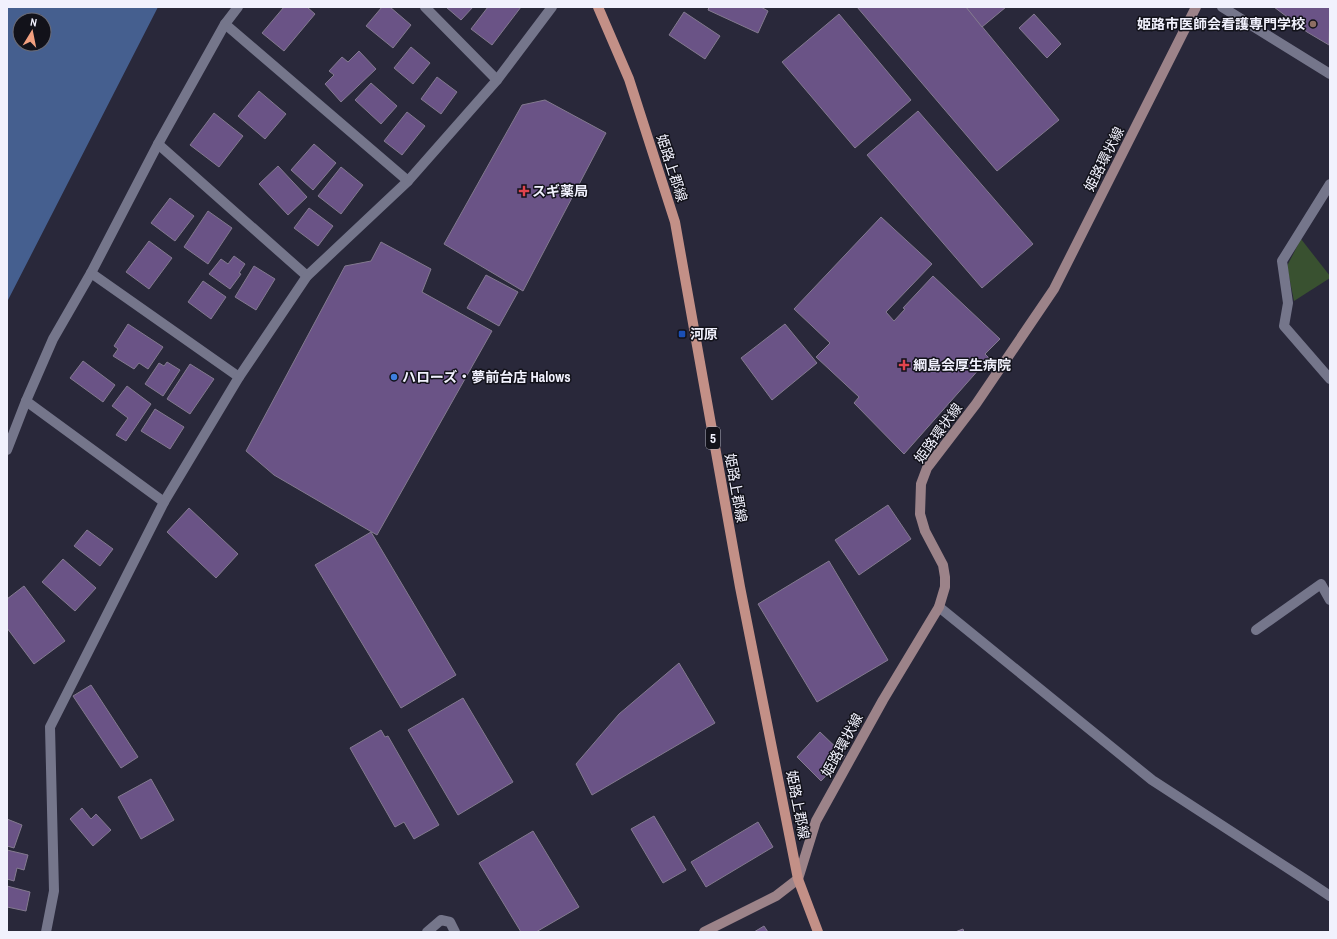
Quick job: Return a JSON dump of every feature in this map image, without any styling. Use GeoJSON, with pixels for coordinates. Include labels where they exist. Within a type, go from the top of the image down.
{"type":"FeatureCollection","features":[{"type":"Feature","properties":{"kind":"main road","name":"姫路上郡線"},"geometry":{"type":"LineString","coordinates":[[598,7],[629,79],[675,222],[740,587],[798,879],[818,932]]}},
{"type":"Feature","properties":{"kind":"main road","name":"姫路環状線"},"geometry":{"type":"LineString","coordinates":[[798,879],[816,821],[883,700],[939,607],[945,587],[943,565],[925,531],[920,514],[922,484],[927,468],[976,404],[1054,289],[1196,7]]}},
{"type":"Feature","properties":{"kind":"main road"},"geometry":{"type":"LineString","coordinates":[[704,932],[776,896],[798,879]]}},
{"type":"Feature","properties":{"kind":"street"},"geometry":{"type":"LineString","coordinates":[[7,450],[26,401],[53,339],[91,273],[158,144],[225,24],[238,7]]}},
{"type":"Feature","properties":{"kind":"street"},"geometry":{"type":"LineString","coordinates":[[425,7],[497,80]]}},
{"type":"Feature","properties":{"kind":"street"},"geometry":{"type":"LineString","coordinates":[[46,932],[54,891],[50,727],[164,502],[238,377],[308,276],[408,181],[497,80],[552,7]]}},
{"type":"Feature","properties":{"kind":"street"},"geometry":{"type":"LineString","coordinates":[[1222,7],[1330,74]]}},
{"type":"Feature","properties":{"kind":"street"},"geometry":{"type":"LineString","coordinates":[[225,24],[408,181]]}},
{"type":"Feature","properties":{"kind":"street"},"geometry":{"type":"LineString","coordinates":[[158,144],[308,276]]}},
{"type":"Feature","properties":{"kind":"street"},"geometry":{"type":"LineString","coordinates":[[1330,185],[1282,262],[1288,303],[1284,326],[1330,379]]}},
{"type":"Feature","properties":{"kind":"street"},"geometry":{"type":"LineString","coordinates":[[91,273],[238,377]]}},
{"type":"Feature","properties":{"kind":"street"},"geometry":{"type":"LineString","coordinates":[[26,401],[164,502]]}},
{"type":"Feature","properties":{"kind":"street"},"geometry":{"type":"LineString","coordinates":[[1256,630],[1321,584],[1330,600]]}},
{"type":"Feature","properties":{"kind":"street"},"geometry":{"type":"LineString","coordinates":[[939,607],[1152,780],[1330,896]]}},
{"type":"Feature","properties":{"kind":"street"},"geometry":{"type":"LineString","coordinates":[[427,932],[441,920],[450,922],[455,932]]}},
{"type":"Feature","properties":{"kind":"green space"},"geometry":{"type":"Polygon","coordinates":[[[1301,239],[1330,278],[1294,301],[1287,266],[1301,239]]]}},
{"type":"Feature","properties":{"kind":"water"},"geometry":{"type":"Polygon","coordinates":[[[7,7],[158,7],[7,302],[7,7]]]}},
{"type":"Feature","properties":{"kind":"building"},"geometry":{"type":"Polygon","coordinates":[[[284,7],[307,7],[315,14],[284,51],[262,33],[284,7]]]}},
{"type":"Feature","properties":{"kind":"building"},"geometry":{"type":"Polygon","coordinates":[[[382,7],[390,7],[411,25],[393,48],[366,26],[382,7]]]}},
{"type":"Feature","properties":{"kind":"building"},"geometry":{"type":"Polygon","coordinates":[[[446,7],[473,7],[461,20],[446,7]]]}},
{"type":"Feature","properties":{"kind":"building"},"geometry":{"type":"Polygon","coordinates":[[[488,7],[521,7],[492,45],[471,29],[488,7]]]}},
{"type":"Feature","properties":{"kind":"building"},"geometry":{"type":"Polygon","coordinates":[[[709,7],[761,7],[768,11],[758,33],[708,10],[709,7]]]}},
{"type":"Feature","properties":{"kind":"building"},"geometry":{"type":"Polygon","coordinates":[[[857,7],[966,7],[1059,120],[997,171],[857,7]]]}},
{"type":"Feature","properties":{"kind":"building"},"geometry":{"type":"Polygon","coordinates":[[[966,7],[1006,7],[982,27],[966,7]]]}},
{"type":"Feature","properties":{"kind":"building","name":"姫路市医師会看護専門学校"},"geometry":{"type":"Polygon","coordinates":[[[1274,7],[1330,7],[1329,45],[1307,32],[1274,7]]]}},
{"type":"Feature","properties":{"kind":"building"},"geometry":{"type":"Polygon","coordinates":[[[684,12],[720,36],[705,59],[669,35],[684,12]]]}},
{"type":"Feature","properties":{"kind":"building"},"geometry":{"type":"Polygon","coordinates":[[[839,14],[911,100],[855,148],[782,62],[839,14]]]}},
{"type":"Feature","properties":{"kind":"building"},"geometry":{"type":"Polygon","coordinates":[[[1034,14],[1061,44],[1047,58],[1019,28],[1034,14]]]}},
{"type":"Feature","properties":{"kind":"building"},"geometry":{"type":"Polygon","coordinates":[[[411,47],[430,63],[413,84],[394,68],[411,47]]]}},
{"type":"Feature","properties":{"kind":"building"},"geometry":{"type":"Polygon","coordinates":[[[359,51],[376,69],[341,102],[325,84],[334,75],[329,71],[342,57],[348,62],[359,51]]]}},
{"type":"Feature","properties":{"kind":"building"},"geometry":{"type":"Polygon","coordinates":[[[437,77],[457,92],[441,114],[421,99],[437,77]]]}},
{"type":"Feature","properties":{"kind":"building"},"geometry":{"type":"Polygon","coordinates":[[[371,83],[397,106],[381,124],[355,100],[371,83]]]}},
{"type":"Feature","properties":{"kind":"building"},"geometry":{"type":"Polygon","coordinates":[[[259,91],[286,114],[265,139],[238,116],[259,91]]]}},
{"type":"Feature","properties":{"kind":"building"},"geometry":{"type":"Polygon","coordinates":[[[545,100],[606,133],[523,291],[444,244],[522,105],[545,100]]]}},
{"type":"Feature","properties":{"kind":"building"},"geometry":{"type":"Polygon","coordinates":[[[918,111],[1033,244],[982,288],[867,155],[918,111]]]}},
{"type":"Feature","properties":{"kind":"building"},"geometry":{"type":"Polygon","coordinates":[[[407,112],[425,126],[402,155],[384,141],[407,112]]]}},
{"type":"Feature","properties":{"kind":"building"},"geometry":{"type":"Polygon","coordinates":[[[214,113],[243,136],[219,167],[190,145],[214,113]]]}},
{"type":"Feature","properties":{"kind":"building"},"geometry":{"type":"Polygon","coordinates":[[[314,144],[336,163],[313,190],[291,170],[314,144]]]}},
{"type":"Feature","properties":{"kind":"building"},"geometry":{"type":"Polygon","coordinates":[[[278,166],[307,197],[288,215],[259,184],[278,166]]]}},
{"type":"Feature","properties":{"kind":"building"},"geometry":{"type":"Polygon","coordinates":[[[341,167],[363,185],[341,214],[318,196],[341,167]]]}},
{"type":"Feature","properties":{"kind":"building"},"geometry":{"type":"Polygon","coordinates":[[[170,198],[194,216],[175,241],[151,223],[170,198]]]}},
{"type":"Feature","properties":{"kind":"building"},"geometry":{"type":"Polygon","coordinates":[[[309,208],[333,226],[318,246],[294,228],[309,208]]]}},
{"type":"Feature","properties":{"kind":"building"},"geometry":{"type":"Polygon","coordinates":[[[208,211],[232,228],[208,264],[184,247],[208,211]]]}},
{"type":"Feature","properties":{"kind":"building"},"geometry":{"type":"Polygon","coordinates":[[[881,217],[932,264],[886,312],[894,321],[905,309],[903,308],[933,276],[1000,339],[985,354],[989,358],[904,454],[854,403],[859,397],[816,357],[830,343],[794,309],[881,217]]]}},
{"type":"Feature","properties":{"kind":"building"},"geometry":{"type":"Polygon","coordinates":[[[149,241],[172,258],[149,289],[126,272],[149,241]]]}},
{"type":"Feature","properties":{"kind":"building"},"geometry":{"type":"Polygon","coordinates":[[[381,242],[431,269],[422,292],[492,331],[377,535],[274,475],[246,451],[345,266],[371,261],[381,242]]]}},
{"type":"Feature","properties":{"kind":"building"},"geometry":{"type":"Polygon","coordinates":[[[234,256],[245,264],[239,273],[241,274],[230,289],[209,274],[221,259],[228,264],[234,256]]]}},
{"type":"Feature","properties":{"kind":"building"},"geometry":{"type":"Polygon","coordinates":[[[254,266],[275,279],[256,310],[235,297],[254,266]]]}},
{"type":"Feature","properties":{"kind":"building"},"geometry":{"type":"Polygon","coordinates":[[[486,275],[518,292],[499,326],[467,308],[486,275]]]}},
{"type":"Feature","properties":{"kind":"building"},"geometry":{"type":"Polygon","coordinates":[[[203,281],[226,297],[211,319],[188,302],[203,281]]]}},
{"type":"Feature","properties":{"kind":"building"},"geometry":{"type":"Polygon","coordinates":[[[128,324],[163,347],[148,369],[139,363],[134,369],[113,356],[118,349],[114,346],[128,324]]]}},
{"type":"Feature","properties":{"kind":"building"},"geometry":{"type":"Polygon","coordinates":[[[785,324],[817,363],[772,400],[741,358],[785,324]]]}},
{"type":"Feature","properties":{"kind":"building"},"geometry":{"type":"Polygon","coordinates":[[[83,361],[115,385],[103,402],[70,378],[83,361]]]}},
{"type":"Feature","properties":{"kind":"building"},"geometry":{"type":"Polygon","coordinates":[[[167,362],[180,370],[163,396],[145,384],[159,363],[164,366],[167,362]]]}},
{"type":"Feature","properties":{"kind":"building"},"geometry":{"type":"Polygon","coordinates":[[[190,364],[214,379],[190,414],[167,399],[190,364]]]}},
{"type":"Feature","properties":{"kind":"building"},"geometry":{"type":"Polygon","coordinates":[[[127,386],[151,404],[126,441],[116,435],[128,418],[112,406],[127,386]]]}},
{"type":"Feature","properties":{"kind":"building"},"geometry":{"type":"Polygon","coordinates":[[[155,409],[184,427],[170,449],[141,431],[155,409]]]}},
{"type":"Feature","properties":{"kind":"building"},"geometry":{"type":"Polygon","coordinates":[[[888,505],[911,539],[859,575],[835,540],[888,505]]]}},
{"type":"Feature","properties":{"kind":"building"},"geometry":{"type":"Polygon","coordinates":[[[189,508],[238,554],[216,578],[167,532],[189,508]]]}},
{"type":"Feature","properties":{"kind":"building"},"geometry":{"type":"Polygon","coordinates":[[[87,530],[113,549],[100,566],[74,546],[87,530]]]}},
{"type":"Feature","properties":{"kind":"building"},"geometry":{"type":"Polygon","coordinates":[[[371,532],[456,675],[401,708],[315,565],[371,532]]]}},
{"type":"Feature","properties":{"kind":"building"},"geometry":{"type":"Polygon","coordinates":[[[63,559],[96,588],[75,611],[42,582],[63,559]]]}},
{"type":"Feature","properties":{"kind":"building"},"geometry":{"type":"Polygon","coordinates":[[[829,561],[888,660],[817,702],[758,604],[829,561]]]}},
{"type":"Feature","properties":{"kind":"building"},"geometry":{"type":"Polygon","coordinates":[[[24,586],[65,641],[34,664],[7,628],[7,599],[24,586]]]}},
{"type":"Feature","properties":{"kind":"building"},"geometry":{"type":"Polygon","coordinates":[[[679,663],[715,723],[592,795],[576,764],[619,714],[679,663]]]}},
{"type":"Feature","properties":{"kind":"building"},"geometry":{"type":"Polygon","coordinates":[[[91,685],[138,757],[121,768],[73,696],[91,685]]]}},
{"type":"Feature","properties":{"kind":"building"},"geometry":{"type":"Polygon","coordinates":[[[463,698],[513,782],[458,815],[408,730],[463,698]]]}},
{"type":"Feature","properties":{"kind":"building"},"geometry":{"type":"Polygon","coordinates":[[[381,730],[385,737],[388,736],[439,825],[414,839],[404,822],[395,827],[350,748],[381,730]]]}},
{"type":"Feature","properties":{"kind":"building"},"geometry":{"type":"Polygon","coordinates":[[[820,732],[845,756],[821,781],[797,757],[820,732]]]}},
{"type":"Feature","properties":{"kind":"building"},"geometry":{"type":"Polygon","coordinates":[[[151,779],[174,820],[141,839],[118,797],[151,779]]]}},
{"type":"Feature","properties":{"kind":"building"},"geometry":{"type":"Polygon","coordinates":[[[82,808],[91,819],[96,814],[111,830],[93,846],[70,819],[82,808]]]}},
{"type":"Feature","properties":{"kind":"building"},"geometry":{"type":"Polygon","coordinates":[[[654,816],[686,870],[663,883],[631,829],[654,816]]]}},
{"type":"Feature","properties":{"kind":"building"},"geometry":{"type":"Polygon","coordinates":[[[7,819],[22,825],[14,848],[7,846],[7,819]]]}},
{"type":"Feature","properties":{"kind":"building"},"geometry":{"type":"Polygon","coordinates":[[[758,822],[773,847],[706,887],[691,862],[758,822]]]}},
{"type":"Feature","properties":{"kind":"building"},"geometry":{"type":"Polygon","coordinates":[[[533,831],[579,907],[536,932],[521,932],[479,863],[533,831]]]}},
{"type":"Feature","properties":{"kind":"building"},"geometry":{"type":"Polygon","coordinates":[[[7,850],[28,855],[24,870],[17,868],[14,881],[7,879],[7,850]]]}},
{"type":"Feature","properties":{"kind":"building"},"geometry":{"type":"Polygon","coordinates":[[[7,886],[30,892],[26,911],[7,907],[7,886]]]}},
{"type":"Feature","properties":{"kind":"building"},"geometry":{"type":"Polygon","coordinates":[[[764,926],[768,932],[754,932],[764,926]]]}},
{"type":"Feature","properties":{"kind":"building"},"geometry":{"type":"Polygon","coordinates":[[[963,929],[964,932],[955,932],[963,929]]]}},
{"type":"Feature","properties":{"kind":"place","name":"姫路市医師会看護専門学校"},"geometry":{"type":"Point","coordinates":[1313,24]}},
{"type":"Feature","properties":{"kind":"place","name":"スギ薬局"},"geometry":{"type":"Point","coordinates":[524,191]}},
{"type":"Feature","properties":{"kind":"place","name":"河原"},"geometry":{"type":"Point","coordinates":[682,334]}},
{"type":"Feature","properties":{"kind":"place","name":"綱島会厚生病院"},"geometry":{"type":"Point","coordinates":[904,365]}},
{"type":"Feature","properties":{"kind":"place","name":"ハローズ・夢前台店 Halows"},"geometry":{"type":"Point","coordinates":[394,377]}}]}
